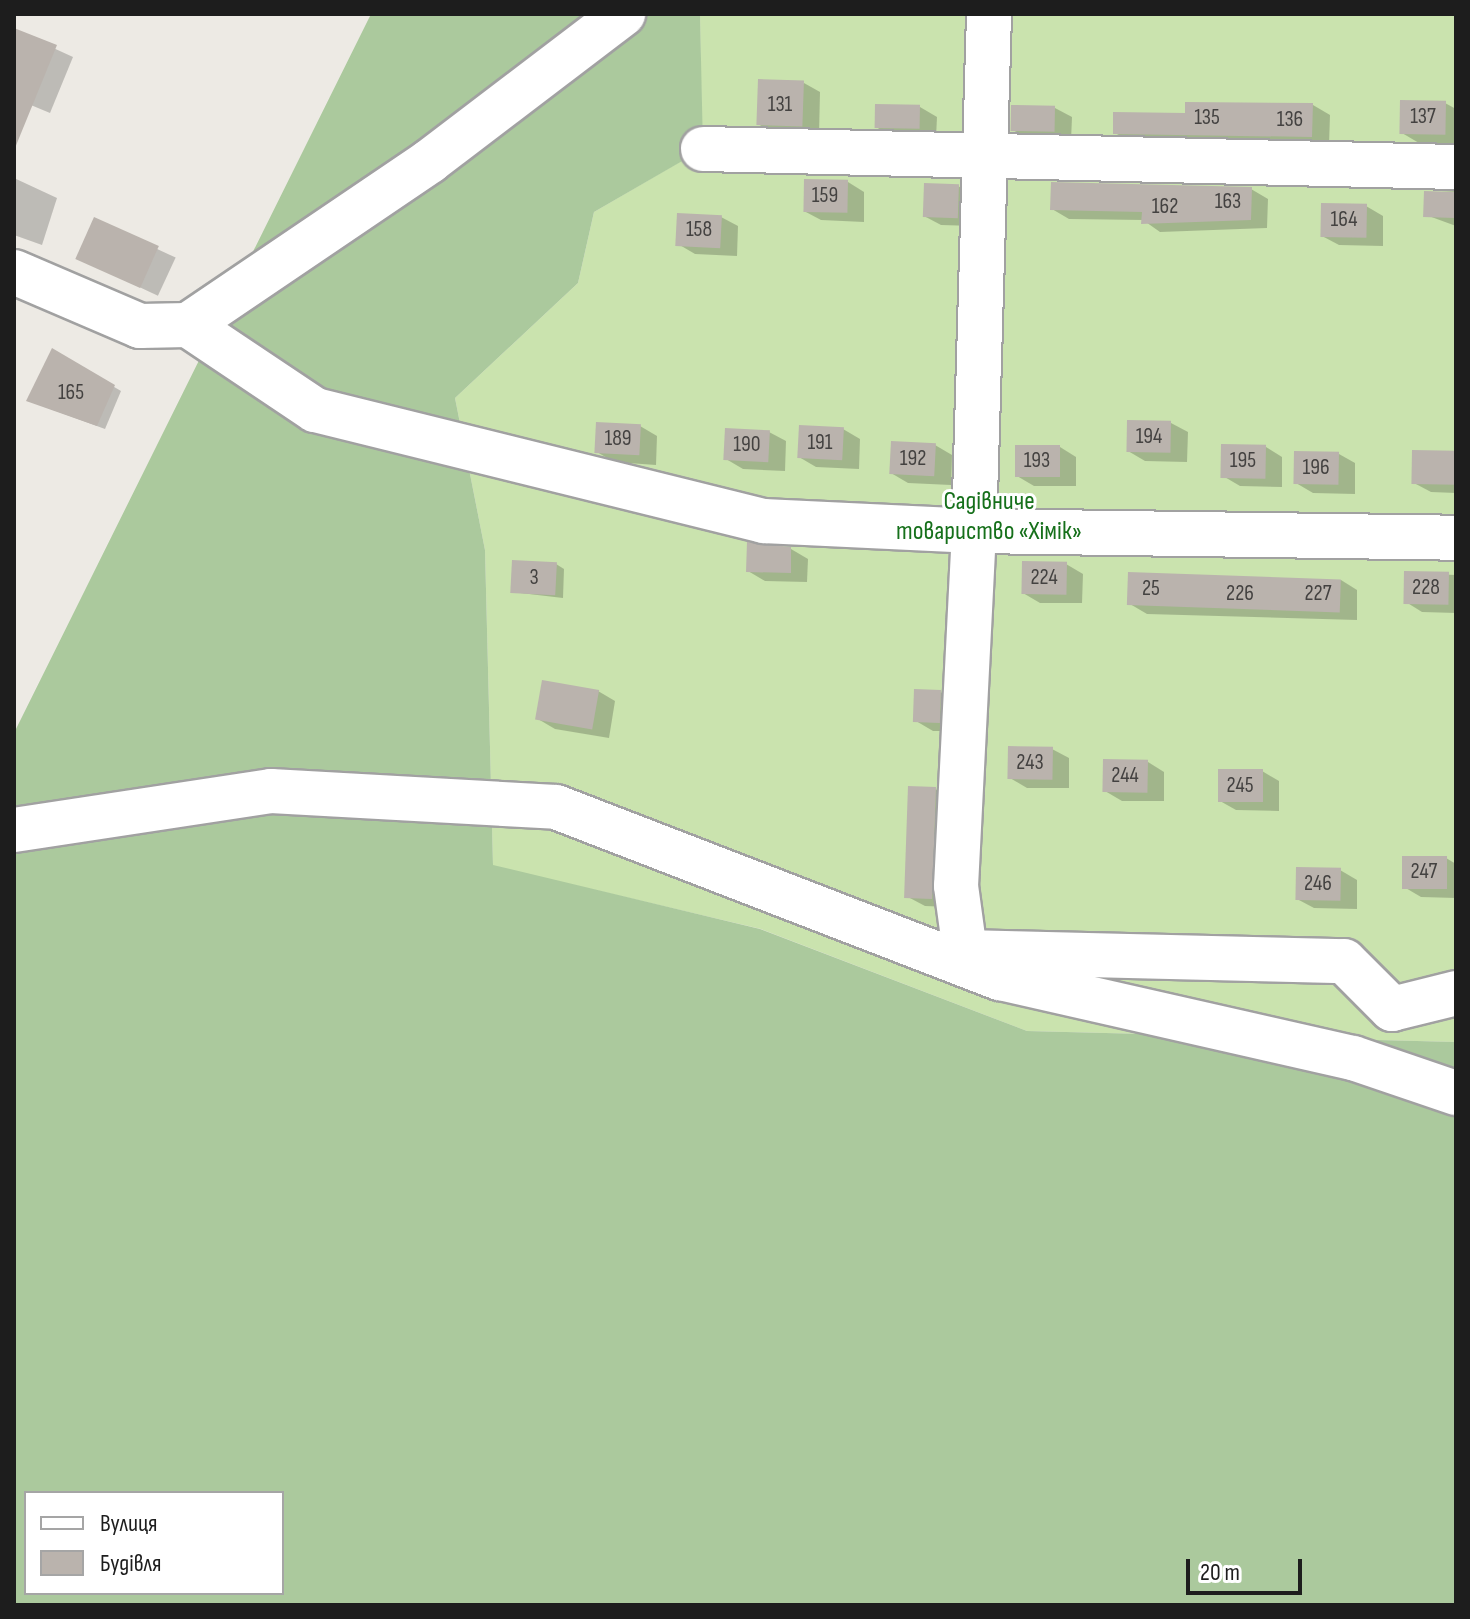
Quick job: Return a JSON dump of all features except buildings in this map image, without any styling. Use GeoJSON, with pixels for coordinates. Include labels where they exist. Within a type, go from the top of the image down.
{"type":"FeatureCollection","features":[{"type":"Feature","properties":{"kind":"street"},"geometry":{"type":"LineString","coordinates":[[14,272],[140,326],[188,325],[430,161],[623,14]]}},
{"type":"Feature","properties":{"kind":"street"},"geometry":{"type":"LineString","coordinates":[[989,14],[974,531],[956,886],[965,952],[1344,961],[1392,1009],[1456,993]]}},
{"type":"Feature","properties":{"kind":"street"},"geometry":{"type":"LineString","coordinates":[[703,149],[1456,167]]}},
{"type":"Feature","properties":{"kind":"street"},"geometry":{"type":"LineString","coordinates":[[188,325],[315,410],[764,521],[974,531],[1456,538]]}},
{"type":"Feature","properties":{"kind":"street"},"geometry":{"type":"LineString","coordinates":[[14,830],[271,791],[556,807],[1000,978],[1353,1058],[1456,1093]]}},
{"type":"Feature","properties":{"kind":"green space"},"geometry":{"type":"Polygon","coordinates":[[[371,14],[700,14],[703,149],[594,212],[578,283],[455,398],[485,550],[493,865],[760,929],[1027,1031],[1456,1042],[1456,1605],[14,1605],[14,733],[371,14]]]}},
{"type":"Feature","properties":{"kind":"green space","name":"Садівниче товариство «Хімік»"},"geometry":{"type":"Polygon","coordinates":[[[700,14],[1456,14],[1456,1042],[1027,1031],[761,929],[493,866],[485,550],[455,398],[578,283],[594,212],[702,149],[700,14]]]}}]}
